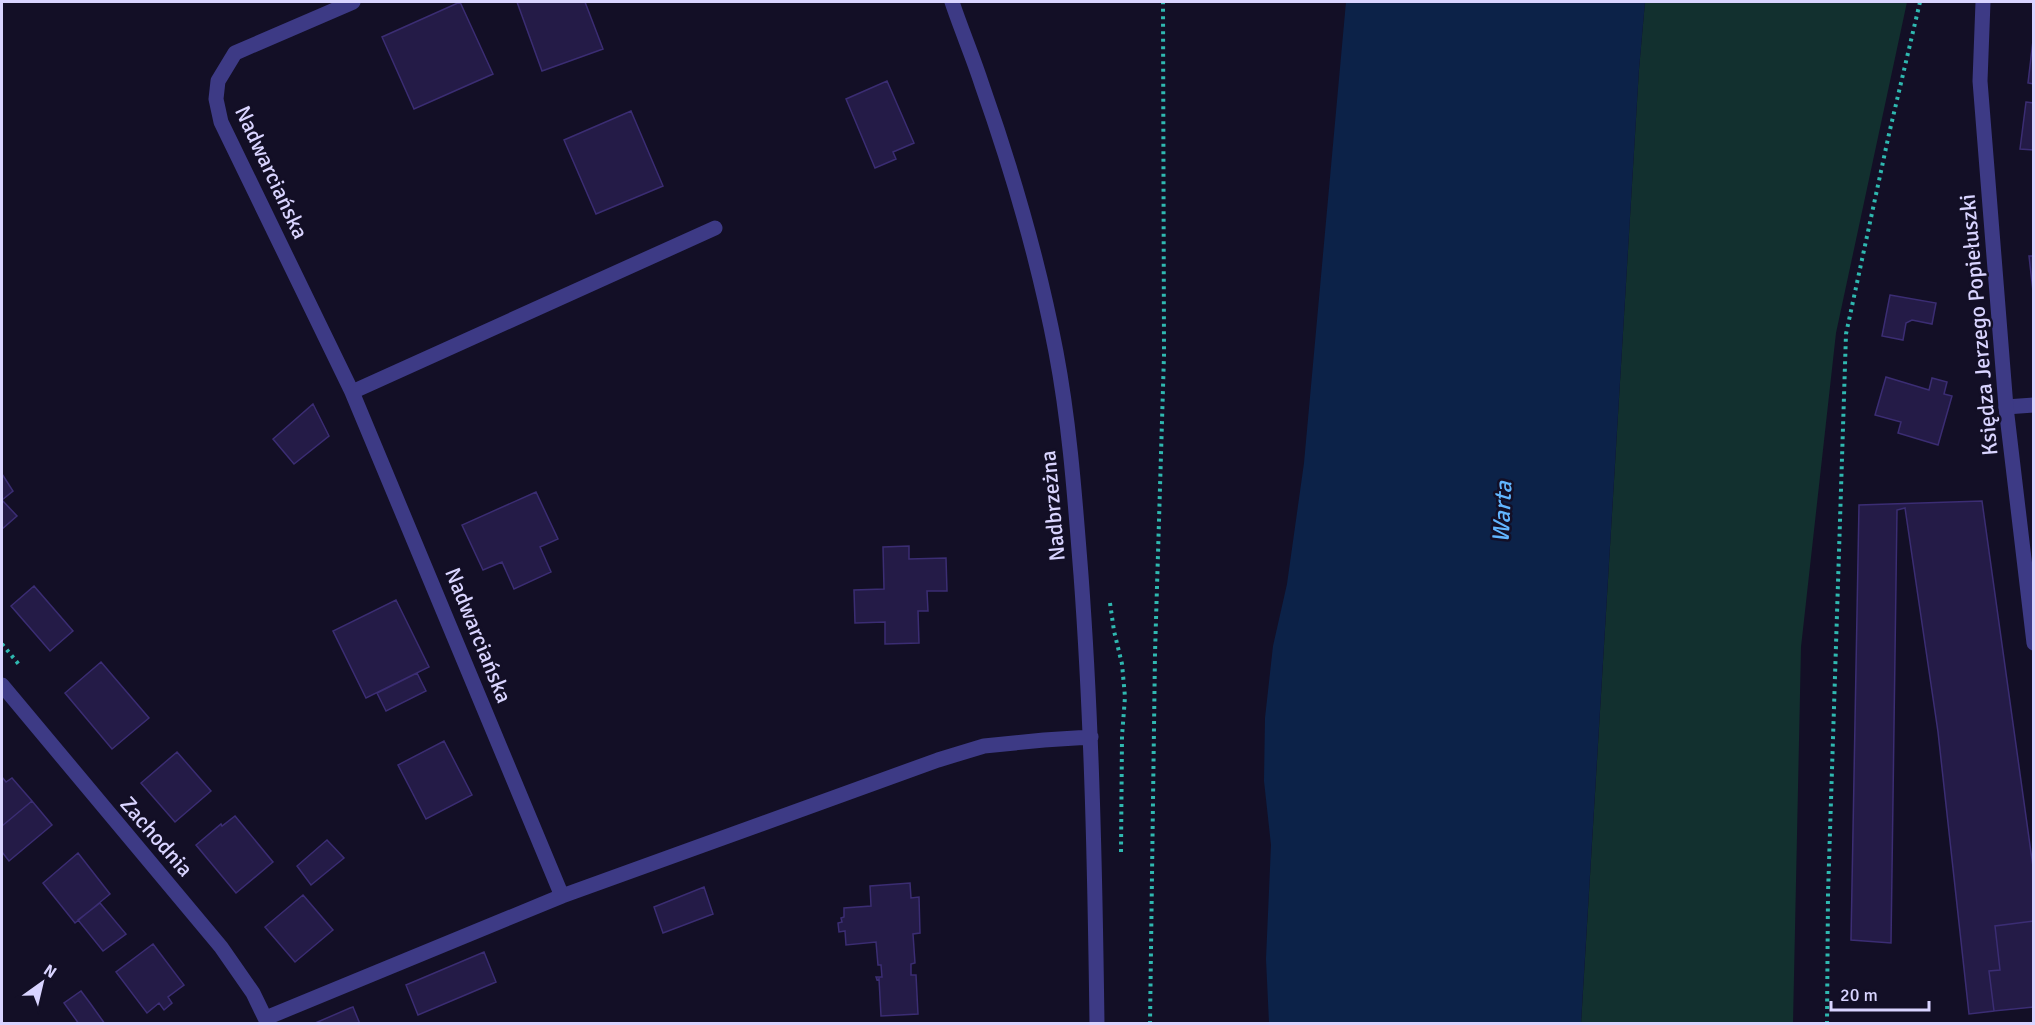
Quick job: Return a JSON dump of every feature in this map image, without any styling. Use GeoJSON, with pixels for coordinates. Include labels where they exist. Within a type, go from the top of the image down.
{"type":"FeatureCollection","features":[{"type":"Feature","properties":{"kind":"street","name":"Nadwarciańska"},"geometry":{"type":"LineString","coordinates":[[353,2],[235,53],[218,81],[216,99],[221,122],[352,393],[562,896]]}},
{"type":"Feature","properties":{"kind":"street","name":"Nadbrzeżna"},"geometry":{"type":"LineString","coordinates":[[952,2],[982,85],[1039,272],[1056,350],[1066,416],[1073,473],[1091,737],[1097,1023]]}},
{"type":"Feature","properties":{"kind":"street","name":"Księdza Jerzego Popiełuszki"},"geometry":{"type":"LineString","coordinates":[[1983,2],[1980,81],[2006,407],[2034,643]]}},
{"type":"Feature","properties":{"kind":"street"},"geometry":{"type":"LineString","coordinates":[[352,393],[715,228]]}},
{"type":"Feature","properties":{"kind":"street"},"geometry":{"type":"LineString","coordinates":[[2006,407],[2034,405]]}},
{"type":"Feature","properties":{"kind":"street","name":"Zachodnia"},"geometry":{"type":"LineString","coordinates":[[2,685],[221,947],[253,993],[267,1021]]}},
{"type":"Feature","properties":{"kind":"street"},"geometry":{"type":"LineString","coordinates":[[267,1021],[562,896],[964,752],[1003,744],[1091,737]]}},
{"type":"Feature","properties":{"kind":"path"},"geometry":{"type":"LineString","coordinates":[[1150,1023],[1155,665],[1164,355],[1163,2]]}},
{"type":"Feature","properties":{"kind":"path"},"geometry":{"type":"LineString","coordinates":[[1827,1023],[1829,871],[1846,334],[1920,2]]}},
{"type":"Feature","properties":{"kind":"green space"},"geometry":{"type":"Polygon","coordinates":[[[1645,2],[1907,2],[1836,333],[1801,647],[1793,1023],[1581,1024],[1639,69],[1645,2]]]}},
{"type":"Feature","properties":{"kind":"water","name":"Warta"},"geometry":{"type":"Polygon","coordinates":[[[1346,2],[1645,2],[1581,1023],[1269,1023],[1266,959],[1271,845],[1264,781],[1265,718],[1273,646],[1287,584],[1304,463],[1346,2]]]}},
{"type":"Feature","properties":{"kind":"building"},"geometry":{"type":"Polygon","coordinates":[[[460,2],[493,74],[414,109],[382,37],[460,2]]]}},
{"type":"Feature","properties":{"kind":"building"},"geometry":{"type":"Polygon","coordinates":[[[517,2],[585,2],[603,49],[542,71],[517,2]]]}},
{"type":"Feature","properties":{"kind":"building"},"geometry":{"type":"Polygon","coordinates":[[[2034,32],[2034,84],[2028,83],[2034,32]]]}},
{"type":"Feature","properties":{"kind":"building"},"geometry":{"type":"Polygon","coordinates":[[[887,81],[914,143],[893,152],[896,159],[875,168],[846,99],[887,81]]]}},
{"type":"Feature","properties":{"kind":"building"},"geometry":{"type":"Polygon","coordinates":[[[2026,102],[2034,103],[2034,150],[2020,149],[2026,102]]]}},
{"type":"Feature","properties":{"kind":"building"},"geometry":{"type":"Polygon","coordinates":[[[631,111],[663,186],[596,214],[564,140],[631,111]]]}},
{"type":"Feature","properties":{"kind":"building"},"geometry":{"type":"Polygon","coordinates":[[[2029,256],[2034,256],[2034,300],[2029,256]]]}},
{"type":"Feature","properties":{"kind":"building"},"geometry":{"type":"Polygon","coordinates":[[[1890,295],[1936,303],[1932,324],[1912,320],[1906,323],[1903,340],[1882,336],[1890,295]]]}},
{"type":"Feature","properties":{"kind":"building"},"geometry":{"type":"Polygon","coordinates":[[[1886,377],[1929,390],[1932,378],[1947,382],[1944,394],[1952,396],[1938,445],[1898,433],[1901,422],[1875,415],[1886,377]]]}},
{"type":"Feature","properties":{"kind":"building"},"geometry":{"type":"Polygon","coordinates":[[[313,404],[329,436],[294,464],[273,439],[313,404]]]}},
{"type":"Feature","properties":{"kind":"building"},"geometry":{"type":"Polygon","coordinates":[[[2,474],[13,491],[2,500],[2,474]]]}},
{"type":"Feature","properties":{"kind":"building"},"geometry":{"type":"Polygon","coordinates":[[[536,492],[558,539],[540,547],[551,572],[514,589],[502,562],[483,570],[462,525],[536,492]]]}},
{"type":"Feature","properties":{"kind":"building"},"geometry":{"type":"Polygon","coordinates":[[[2,500],[17,516],[2,529],[2,500]]]}},
{"type":"Feature","properties":{"kind":"building"},"geometry":{"type":"Polygon","coordinates":[[[1982,501],[2034,874],[2034,921],[1995,926],[2000,970],[1989,971],[1994,1011],[1969,1014],[1938,732],[1905,508],[1897,510],[1891,943],[1851,940],[1859,505],[1982,501]]]}},
{"type":"Feature","properties":{"kind":"building"},"geometry":{"type":"Polygon","coordinates":[[[909,546],[909,559],[946,558],[947,591],[927,591],[928,611],[918,611],[919,643],[885,644],[885,622],[855,623],[854,590],[884,589],[883,547],[909,546]]]}},
{"type":"Feature","properties":{"kind":"building"},"geometry":{"type":"Polygon","coordinates":[[[34,586],[73,631],[50,651],[11,606],[34,586]]]}},
{"type":"Feature","properties":{"kind":"building"},"geometry":{"type":"Polygon","coordinates":[[[396,600],[429,667],[366,698],[333,631],[396,600]]]}},
{"type":"Feature","properties":{"kind":"building"},"geometry":{"type":"Polygon","coordinates":[[[101,662],[149,718],[112,749],[65,693],[101,662]]]}},
{"type":"Feature","properties":{"kind":"building"},"geometry":{"type":"Polygon","coordinates":[[[417,673],[426,691],[386,711],[377,693],[417,673]]]}},
{"type":"Feature","properties":{"kind":"building"},"geometry":{"type":"Polygon","coordinates":[[[444,741],[472,795],[426,819],[398,765],[444,741]]]}},
{"type":"Feature","properties":{"kind":"building"},"geometry":{"type":"Polygon","coordinates":[[[177,752],[211,791],[175,822],[141,783],[177,752]]]}},
{"type":"Feature","properties":{"kind":"building"},"geometry":{"type":"Polygon","coordinates":[[[2,777],[6,782],[12,778],[32,801],[2,826],[2,777]]]}},
{"type":"Feature","properties":{"kind":"building"},"geometry":{"type":"Polygon","coordinates":[[[32,801],[52,825],[9,861],[2,852],[2,826],[32,801]]]}},
{"type":"Feature","properties":{"kind":"building"},"geometry":{"type":"Polygon","coordinates":[[[235,816],[273,862],[236,893],[196,845],[221,824],[222,826],[235,816]]]}},
{"type":"Feature","properties":{"kind":"building"},"geometry":{"type":"Polygon","coordinates":[[[327,840],[344,858],[311,885],[297,866],[327,840]]]}},
{"type":"Feature","properties":{"kind":"building"},"geometry":{"type":"Polygon","coordinates":[[[78,853],[110,894],[75,923],[43,883],[78,853]]]}},
{"type":"Feature","properties":{"kind":"building"},"geometry":{"type":"Polygon","coordinates":[[[910,883],[911,898],[919,897],[920,933],[913,934],[915,963],[911,964],[911,975],[916,975],[918,1014],[881,1016],[879,979],[877,980],[876,977],[882,977],[881,965],[878,965],[876,942],[846,945],[845,931],[839,932],[838,923],[842,922],[841,918],[844,917],[844,908],[871,906],[870,886],[910,883]]]}},
{"type":"Feature","properties":{"kind":"building"},"geometry":{"type":"Polygon","coordinates":[[[704,887],[713,914],[663,933],[654,907],[704,887]]]}},
{"type":"Feature","properties":{"kind":"building"},"geometry":{"type":"Polygon","coordinates":[[[303,895],[333,930],[295,962],[265,927],[303,895]]]}},
{"type":"Feature","properties":{"kind":"building"},"geometry":{"type":"Polygon","coordinates":[[[100,903],[126,934],[103,951],[78,920],[100,903]]]}},
{"type":"Feature","properties":{"kind":"building"},"geometry":{"type":"Polygon","coordinates":[[[2034,921],[2034,1007],[1994,1011],[1989,971],[2000,970],[1995,926],[2034,921]]]}},
{"type":"Feature","properties":{"kind":"building"},"geometry":{"type":"Polygon","coordinates":[[[153,944],[184,985],[168,997],[172,1003],[164,1010],[159,1003],[147,1013],[116,972],[153,944]]]}},
{"type":"Feature","properties":{"kind":"building"},"geometry":{"type":"Polygon","coordinates":[[[484,952],[496,982],[418,1015],[406,985],[484,952]]]}},
{"type":"Feature","properties":{"kind":"building"},"geometry":{"type":"Polygon","coordinates":[[[81,991],[105,1024],[79,1024],[64,1003],[81,991]]]}},
{"type":"Feature","properties":{"kind":"building"},"geometry":{"type":"Polygon","coordinates":[[[353,1007],[360,1024],[313,1024],[350,1008],[353,1007]]]}}]}
